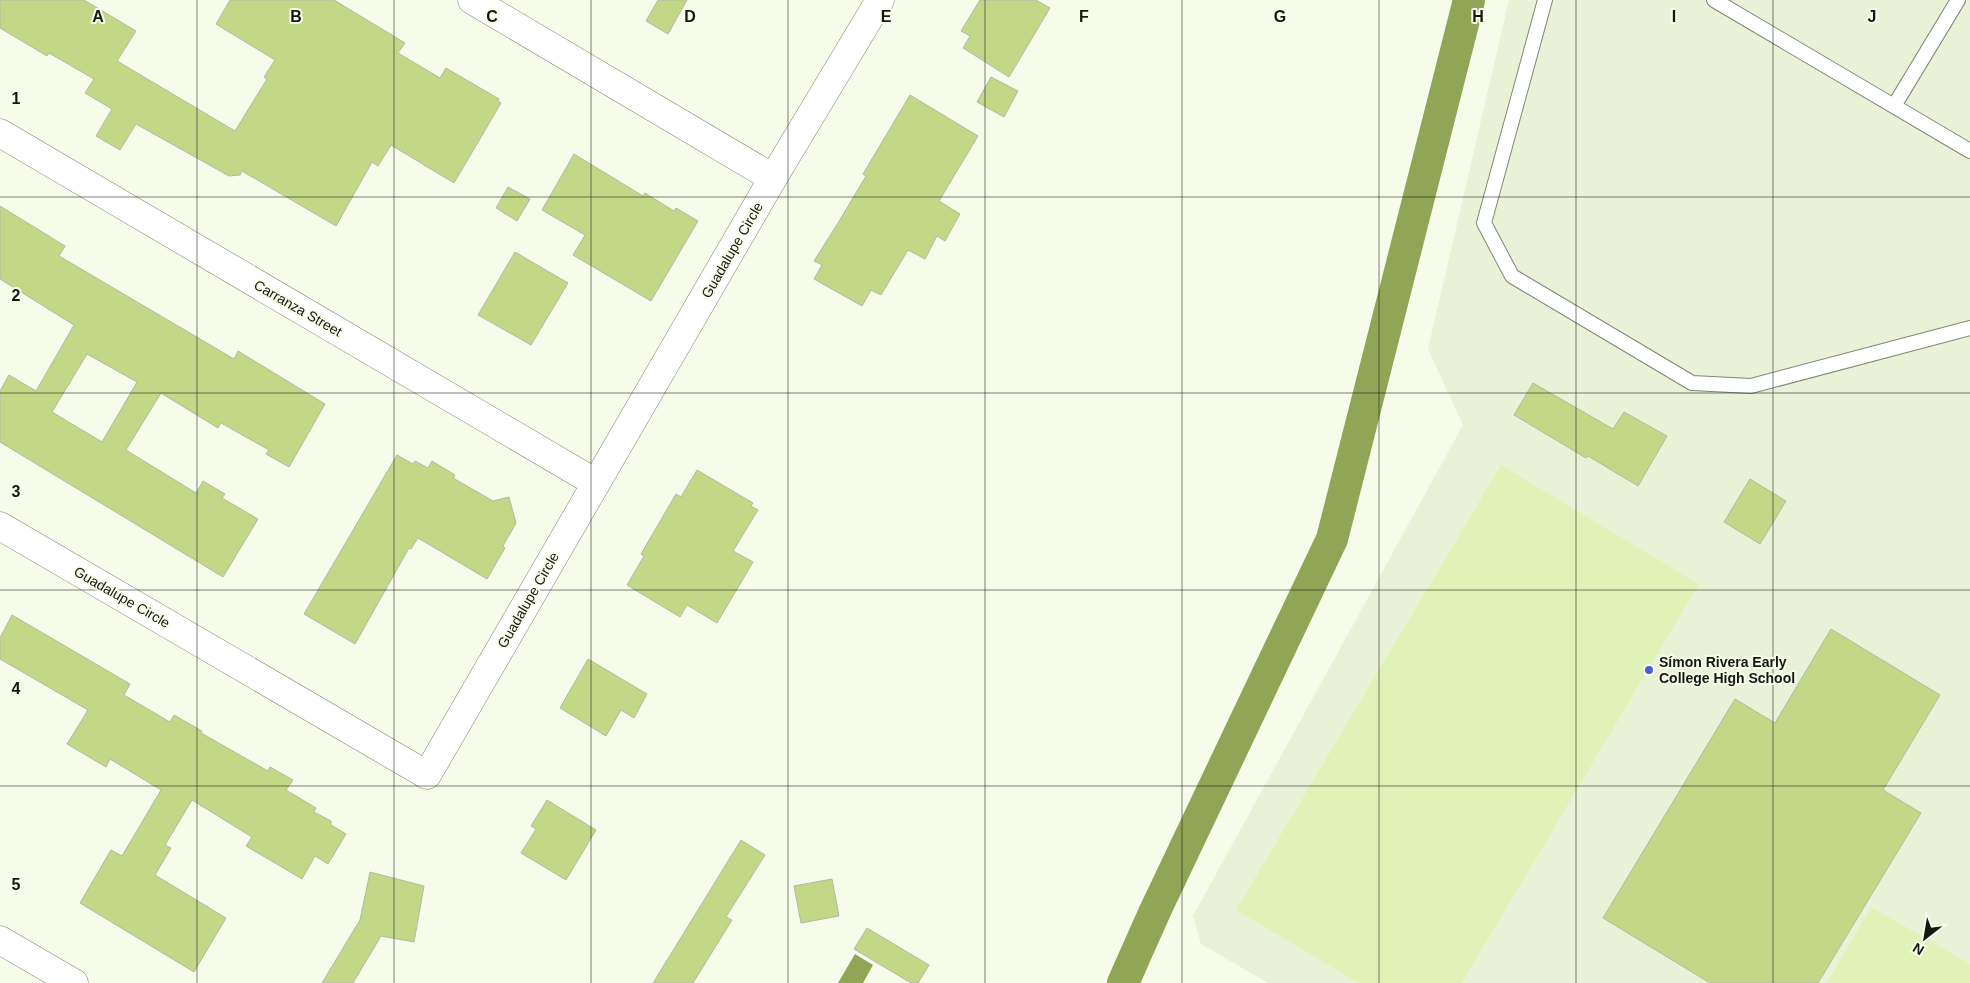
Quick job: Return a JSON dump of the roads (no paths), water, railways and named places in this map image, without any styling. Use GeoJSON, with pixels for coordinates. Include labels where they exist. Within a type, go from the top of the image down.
{"type":"FeatureCollection","features":[{"type":"Feature","properties":{"kind":"street"},"geometry":{"type":"LineString","coordinates":[[472,0],[774,178]]}},
{"type":"Feature","properties":{"kind":"street","name":"Guadalupe Circle"},"geometry":{"type":"LineString","coordinates":[[0,526],[427,775],[774,178],[880,0]]}},
{"type":"Feature","properties":{"kind":"street","name":"Carranza Street"},"geometry":{"type":"LineString","coordinates":[[0,134],[596,483]]}},
{"type":"Feature","properties":{"kind":"street"},"geometry":{"type":"LineString","coordinates":[[0,940],[74,983]]}},
{"type":"Feature","properties":{"kind":"lane"},"geometry":{"type":"LineString","coordinates":[[1545,0],[1484,223],[1512,276],[1692,383],[1751,386],[1970,328]]}},
{"type":"Feature","properties":{"kind":"lane"},"geometry":{"type":"LineString","coordinates":[[1714,0],[1970,150]]}},
{"type":"Feature","properties":{"kind":"lane"},"geometry":{"type":"LineString","coordinates":[[1894,106],[1958,0]]}},
{"type":"Feature","properties":{"kind":"waterway"},"geometry":{"type":"LineString","coordinates":[[1123,983],[1155,911],[1332,539],[1469,0]]}},
{"type":"Feature","properties":{"kind":"place","name":"Símon Rivera Early College High School"},"geometry":{"type":"Point","coordinates":[1649,670]}}]}
